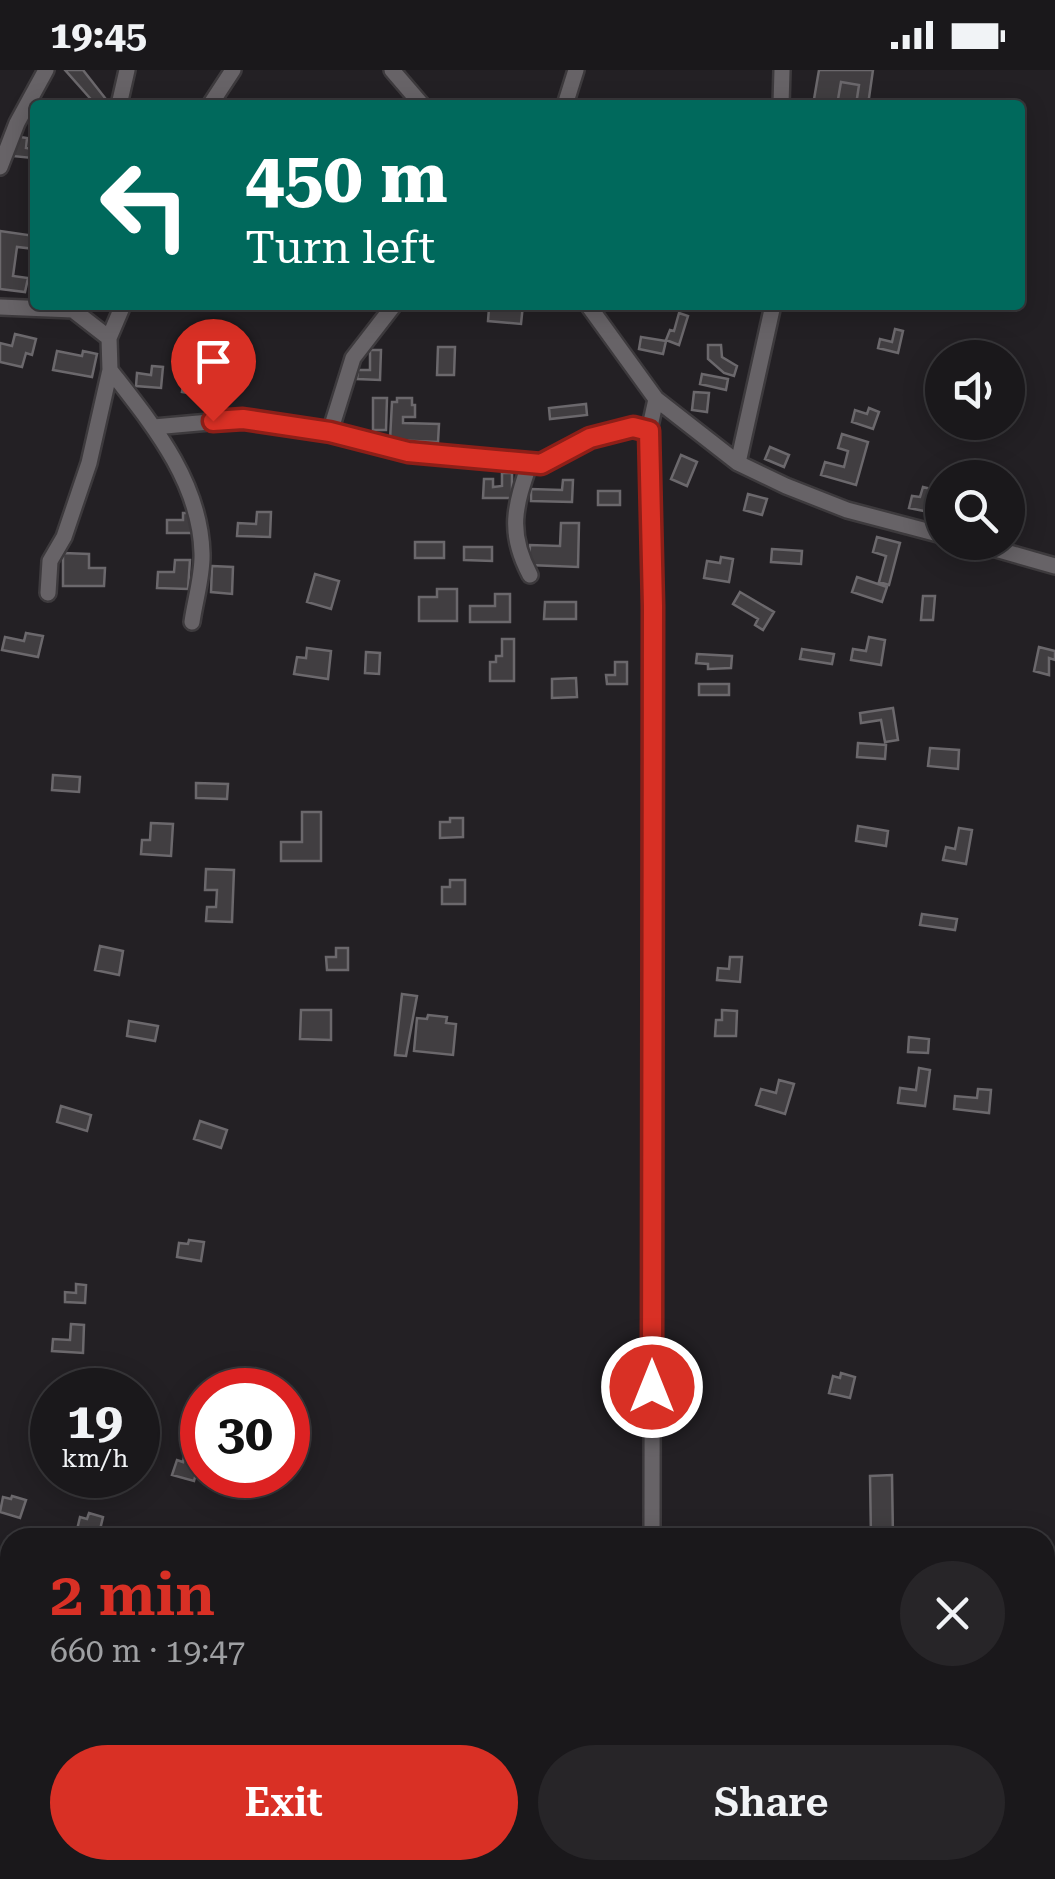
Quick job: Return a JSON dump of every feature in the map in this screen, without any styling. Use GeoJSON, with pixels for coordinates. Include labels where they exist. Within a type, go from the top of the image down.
{"type":"FeatureCollection","features":[{"type":"Feature","properties":{"kind":"street"},"geometry":{"type":"LineString","coordinates":[[0,167],[16,123],[46,70]]}},
{"type":"Feature","properties":{"kind":"street"},"geometry":{"type":"LineString","coordinates":[[121,100],[126,70]]}},
{"type":"Feature","properties":{"kind":"street"},"geometry":{"type":"LineString","coordinates":[[213,100],[234,70]]}},
{"type":"Feature","properties":{"kind":"street"},"geometry":{"type":"LineString","coordinates":[[392,70],[418,100]]}},
{"type":"Feature","properties":{"kind":"street"},"geometry":{"type":"LineString","coordinates":[[567,100],[576,70]]}},
{"type":"Feature","properties":{"kind":"street"},"geometry":{"type":"LineString","coordinates":[[780,100],[782,70]]}},
{"type":"Feature","properties":{"kind":"street"},"geometry":{"type":"LineString","coordinates":[[0,307],[30,307]]}},
{"type":"Feature","properties":{"kind":"street"},"geometry":{"type":"LineString","coordinates":[[77,310],[108,338]]}},
{"type":"Feature","properties":{"kind":"street"},"geometry":{"type":"LineString","coordinates":[[48,594],[50,561],[64,536],[89,463],[110,370],[108,338],[121,310]]}},
{"type":"Feature","properties":{"kind":"street"},"geometry":{"type":"LineString","coordinates":[[330,432],[353,358],[390,310]]}},
{"type":"Feature","properties":{"kind":"street"},"geometry":{"type":"LineString","coordinates":[[592,310],[656,399],[738,463],[847,510],[925,531]]}},
{"type":"Feature","properties":{"kind":"street"},"geometry":{"type":"LineString","coordinates":[[738,463],[772,310]]}},
{"type":"Feature","properties":{"kind":"street"},"geometry":{"type":"LineString","coordinates":[[110,370],[154,426],[194,496],[202,555],[192,622]]}},
{"type":"Feature","properties":{"kind":"street"},"geometry":{"type":"LineString","coordinates":[[652,1528],[653,606],[649,431],[656,399]]}},
{"type":"Feature","properties":{"kind":"street"},"geometry":{"type":"LineString","coordinates":[[154,426],[243,419],[330,432],[408,452],[541,464],[590,438],[633,427],[649,431]]}},
{"type":"Feature","properties":{"kind":"street"},"geometry":{"type":"LineString","coordinates":[[530,462],[516,504],[516,550],[530,575]]}},
{"type":"Feature","properties":{"kind":"street"},"geometry":{"type":"LineString","coordinates":[[1025,557],[1055,566]]}},
{"type":"Feature","properties":{"kind":"building"},"geometry":{"type":"Polygon","coordinates":[[[65,70],[83,70],[107,100],[92,100],[65,70]]]}},
{"type":"Feature","properties":{"kind":"building"},"geometry":{"type":"Polygon","coordinates":[[[819,70],[873,70],[869,100],[857,100],[859,85],[841,82],[838,100],[814,100],[819,70]]]}},
{"type":"Feature","properties":{"kind":"building"},"geometry":{"type":"Polygon","coordinates":[[[841,82],[859,85],[857,100],[838,100],[841,82]]]}},
{"type":"Feature","properties":{"kind":"building"},"geometry":{"type":"Polygon","coordinates":[[[14,136],[27,138],[30,158],[12,156],[14,136]]]}},
{"type":"Feature","properties":{"kind":"building"},"geometry":{"type":"Polygon","coordinates":[[[0,231],[30,235],[30,248],[17,247],[13,276],[28,278],[25,292],[0,289],[0,231]]]}},
{"type":"Feature","properties":{"kind":"building"},"geometry":{"type":"Polygon","coordinates":[[[489,310],[522,310],[521,324],[488,321],[489,310]]]}},
{"type":"Feature","properties":{"kind":"building"},"geometry":{"type":"Polygon","coordinates":[[[679,313],[688,316],[679,345],[666,340],[670,330],[674,331],[679,313]]]}},
{"type":"Feature","properties":{"kind":"building"},"geometry":{"type":"Polygon","coordinates":[[[895,329],[903,331],[898,353],[878,348],[880,339],[892,342],[895,329]]]}},
{"type":"Feature","properties":{"kind":"building"},"geometry":{"type":"Polygon","coordinates":[[[15,334],[36,339],[32,355],[26,353],[22,367],[0,362],[0,343],[12,346],[15,334]]]}},
{"type":"Feature","properties":{"kind":"building"},"geometry":{"type":"Polygon","coordinates":[[[641,337],[666,341],[663,354],[639,349],[641,337]]]}},
{"type":"Feature","properties":{"kind":"building"},"geometry":{"type":"Polygon","coordinates":[[[708,345],[721,345],[722,357],[737,366],[734,376],[708,359],[708,345]]]}},
{"type":"Feature","properties":{"kind":"building"},"geometry":{"type":"Polygon","coordinates":[[[438,347],[455,347],[454,375],[437,375],[438,347]]]}},
{"type":"Feature","properties":{"kind":"building"},"geometry":{"type":"Polygon","coordinates":[[[370,350],[381,350],[380,380],[357,379],[358,370],[370,370],[370,350]]]}},
{"type":"Feature","properties":{"kind":"building"},"geometry":{"type":"Polygon","coordinates":[[[57,351],[82,356],[83,351],[97,354],[92,377],[53,370],[57,351]]]}},
{"type":"Feature","properties":{"kind":"building"},"geometry":{"type":"Polygon","coordinates":[[[152,366],[163,367],[161,388],[136,386],[137,373],[151,375],[152,366]]]}},
{"type":"Feature","properties":{"kind":"building"},"geometry":{"type":"Polygon","coordinates":[[[212,366],[228,369],[223,399],[182,392],[185,374],[210,378],[212,366]]]}},
{"type":"Feature","properties":{"kind":"building"},"geometry":{"type":"Polygon","coordinates":[[[702,374],[728,379],[726,390],[700,384],[702,374]]]}},
{"type":"Feature","properties":{"kind":"building"},"geometry":{"type":"Polygon","coordinates":[[[694,392],[709,393],[707,412],[692,410],[694,392]]]}},
{"type":"Feature","properties":{"kind":"building"},"geometry":{"type":"Polygon","coordinates":[[[373,398],[387,398],[386,430],[373,430],[373,398]]]}},
{"type":"Feature","properties":{"kind":"building"},"geometry":{"type":"Polygon","coordinates":[[[397,398],[412,398],[415,405],[415,417],[403,417],[403,423],[439,424],[438,442],[390,440],[392,402],[397,402],[397,398]]]}},
{"type":"Feature","properties":{"kind":"building"},"geometry":{"type":"Polygon","coordinates":[[[586,404],[587,415],[550,419],[549,408],[586,404]]]}},
{"type":"Feature","properties":{"kind":"building"},"geometry":{"type":"Polygon","coordinates":[[[869,408],[879,412],[873,429],[852,422],[855,410],[867,414],[869,408]]]}},
{"type":"Feature","properties":{"kind":"building"},"geometry":{"type":"Polygon","coordinates":[[[842,434],[868,442],[856,485],[821,475],[825,462],[844,467],[848,451],[838,448],[842,434]]]}},
{"type":"Feature","properties":{"kind":"building"},"geometry":{"type":"Polygon","coordinates":[[[770,447],[789,455],[784,467],[765,459],[770,447]]]}},
{"type":"Feature","properties":{"kind":"building"},"geometry":{"type":"Polygon","coordinates":[[[681,455],[697,462],[687,486],[671,479],[681,455]]]}},
{"type":"Feature","properties":{"kind":"building"},"geometry":{"type":"Polygon","coordinates":[[[502,473],[512,473],[512,498],[483,498],[484,479],[493,479],[493,487],[502,486],[502,473]]]}},
{"type":"Feature","properties":{"kind":"building"},"geometry":{"type":"Polygon","coordinates":[[[563,480],[573,480],[572,502],[531,501],[531,489],[562,490],[563,480]]]}},
{"type":"Feature","properties":{"kind":"building"},"geometry":{"type":"Polygon","coordinates":[[[925,488],[925,511],[909,508],[912,496],[920,497],[925,488]]]}},
{"type":"Feature","properties":{"kind":"building"},"geometry":{"type":"Polygon","coordinates":[[[598,491],[620,491],[620,505],[598,505],[598,491]]]}},
{"type":"Feature","properties":{"kind":"building"},"geometry":{"type":"Polygon","coordinates":[[[748,494],[767,499],[762,515],[744,510],[748,494]]]}},
{"type":"Feature","properties":{"kind":"building"},"geometry":{"type":"Polygon","coordinates":[[[257,512],[271,512],[270,537],[237,536],[238,523],[256,524],[257,512]]]}},
{"type":"Feature","properties":{"kind":"building"},"geometry":{"type":"Polygon","coordinates":[[[183,513],[192,513],[193,533],[167,533],[167,520],[183,520],[183,513]]]}},
{"type":"Feature","properties":{"kind":"building"},"geometry":{"type":"Polygon","coordinates":[[[561,523],[579,523],[578,567],[529,565],[530,545],[560,546],[561,523]]]}},
{"type":"Feature","properties":{"kind":"building"},"geometry":{"type":"Polygon","coordinates":[[[877,537],[900,543],[889,585],[879,582],[886,556],[873,552],[877,537]]]}},
{"type":"Feature","properties":{"kind":"building"},"geometry":{"type":"Polygon","coordinates":[[[415,542],[444,542],[444,558],[415,558],[415,542]]]}},
{"type":"Feature","properties":{"kind":"building"},"geometry":{"type":"Polygon","coordinates":[[[464,547],[492,547],[492,561],[464,560],[464,547]]]}},
{"type":"Feature","properties":{"kind":"building"},"geometry":{"type":"Polygon","coordinates":[[[772,549],[802,551],[801,564],[771,562],[772,549]]]}},
{"type":"Feature","properties":{"kind":"building"},"geometry":{"type":"Polygon","coordinates":[[[63,553],[89,554],[89,568],[105,568],[104,586],[63,586],[63,553]]]}},
{"type":"Feature","properties":{"kind":"building"},"geometry":{"type":"Polygon","coordinates":[[[721,557],[733,559],[729,582],[704,578],[707,561],[720,563],[721,557]]]}},
{"type":"Feature","properties":{"kind":"building"},"geometry":{"type":"Polygon","coordinates":[[[175,560],[190,560],[188,589],[157,588],[158,572],[174,572],[175,560]]]}},
{"type":"Feature","properties":{"kind":"building"},"geometry":{"type":"Polygon","coordinates":[[[212,566],[233,567],[232,594],[211,592],[212,566]]]}},
{"type":"Feature","properties":{"kind":"building"},"geometry":{"type":"Polygon","coordinates":[[[315,574],[339,581],[331,609],[307,602],[315,574]]]}},
{"type":"Feature","properties":{"kind":"building"},"geometry":{"type":"Polygon","coordinates":[[[857,577],[887,587],[882,602],[852,592],[857,577]]]}},
{"type":"Feature","properties":{"kind":"building"},"geometry":{"type":"Polygon","coordinates":[[[437,589],[457,589],[457,621],[419,621],[419,597],[437,597],[437,589]]]}},
{"type":"Feature","properties":{"kind":"building"},"geometry":{"type":"Polygon","coordinates":[[[740,592],[774,612],[763,630],[755,625],[758,619],[733,604],[740,592]]]}},
{"type":"Feature","properties":{"kind":"building"},"geometry":{"type":"Polygon","coordinates":[[[495,594],[510,594],[510,622],[470,622],[470,606],[495,606],[495,594]]]}},
{"type":"Feature","properties":{"kind":"building"},"geometry":{"type":"Polygon","coordinates":[[[923,596],[935,596],[933,620],[921,620],[923,596]]]}},
{"type":"Feature","properties":{"kind":"building"},"geometry":{"type":"Polygon","coordinates":[[[545,602],[576,602],[576,619],[544,619],[545,602]]]}},
{"type":"Feature","properties":{"kind":"building"},"geometry":{"type":"Polygon","coordinates":[[[26,633],[43,636],[38,657],[2,650],[5,637],[24,641],[26,633]]]}},
{"type":"Feature","properties":{"kind":"building"},"geometry":{"type":"Polygon","coordinates":[[[869,637],[885,640],[881,665],[851,660],[853,649],[866,651],[869,637]]]}},
{"type":"Feature","properties":{"kind":"building"},"geometry":{"type":"Polygon","coordinates":[[[502,639],[514,639],[514,681],[490,681],[490,662],[502,656],[502,639]]]}},
{"type":"Feature","properties":{"kind":"building"},"geometry":{"type":"Polygon","coordinates":[[[1039,647],[1055,651],[1055,660],[1049,658],[1049,675],[1034,671],[1039,647]]]}},
{"type":"Feature","properties":{"kind":"building"},"geometry":{"type":"Polygon","coordinates":[[[307,648],[331,651],[328,679],[294,674],[297,657],[306,658],[307,648]]]}},
{"type":"Feature","properties":{"kind":"building"},"geometry":{"type":"Polygon","coordinates":[[[802,649],[834,654],[832,664],[800,659],[802,649]]]}},
{"type":"Feature","properties":{"kind":"building"},"geometry":{"type":"Polygon","coordinates":[[[366,652],[380,653],[379,674],[365,673],[366,652]]]}},
{"type":"Feature","properties":{"kind":"building"},"geometry":{"type":"Polygon","coordinates":[[[697,654],[732,656],[731,668],[708,669],[708,664],[696,663],[697,654]]]}},
{"type":"Feature","properties":{"kind":"building"},"geometry":{"type":"Polygon","coordinates":[[[615,662],[627,662],[627,684],[607,684],[606,675],[615,675],[615,662]]]}},
{"type":"Feature","properties":{"kind":"building"},"geometry":{"type":"Polygon","coordinates":[[[576,678],[577,697],[552,698],[552,679],[576,678]]]}},
{"type":"Feature","properties":{"kind":"building"},"geometry":{"type":"Polygon","coordinates":[[[699,684],[729,684],[729,695],[699,695],[699,684]]]}},
{"type":"Feature","properties":{"kind":"building"},"geometry":{"type":"Polygon","coordinates":[[[893,708],[898,740],[885,742],[881,720],[861,723],[860,713],[893,708]]]}},
{"type":"Feature","properties":{"kind":"building"},"geometry":{"type":"Polygon","coordinates":[[[858,743],[886,745],[885,759],[857,757],[858,743]]]}},
{"type":"Feature","properties":{"kind":"building"},"geometry":{"type":"Polygon","coordinates":[[[930,748],[959,750],[958,769],[928,766],[930,748]]]}},
{"type":"Feature","properties":{"kind":"building"},"geometry":{"type":"Polygon","coordinates":[[[53,775],[80,777],[79,792],[52,790],[53,775]]]}},
{"type":"Feature","properties":{"kind":"building"},"geometry":{"type":"Polygon","coordinates":[[[196,783],[228,784],[227,799],[196,798],[196,783]]]}},
{"type":"Feature","properties":{"kind":"building"},"geometry":{"type":"Polygon","coordinates":[[[302,812],[321,812],[321,861],[281,861],[281,842],[302,842],[302,812]]]}},
{"type":"Feature","properties":{"kind":"building"},"geometry":{"type":"Polygon","coordinates":[[[450,818],[463,818],[463,837],[440,838],[440,822],[450,822],[450,818]]]}},
{"type":"Feature","properties":{"kind":"building"},"geometry":{"type":"Polygon","coordinates":[[[151,823],[173,824],[171,856],[141,854],[142,840],[150,840],[151,823]]]}},
{"type":"Feature","properties":{"kind":"building"},"geometry":{"type":"Polygon","coordinates":[[[858,826],[888,831],[886,846],[856,841],[858,826]]]}},
{"type":"Feature","properties":{"kind":"building"},"geometry":{"type":"Polygon","coordinates":[[[959,828],[972,830],[966,864],[943,860],[946,847],[955,849],[959,828]]]}},
{"type":"Feature","properties":{"kind":"building"},"geometry":{"type":"Polygon","coordinates":[[[206,869],[234,870],[232,922],[206,921],[207,907],[216,907],[217,890],[205,890],[206,869]]]}},
{"type":"Feature","properties":{"kind":"building"},"geometry":{"type":"Polygon","coordinates":[[[450,880],[465,880],[465,904],[442,904],[442,887],[450,887],[450,880]]]}},
{"type":"Feature","properties":{"kind":"building"},"geometry":{"type":"Polygon","coordinates":[[[922,914],[957,919],[955,930],[920,925],[922,914]]]}},
{"type":"Feature","properties":{"kind":"building"},"geometry":{"type":"Polygon","coordinates":[[[100,946],[123,951],[119,975],[95,970],[100,946]]]}},
{"type":"Feature","properties":{"kind":"building"},"geometry":{"type":"Polygon","coordinates":[[[336,948],[348,948],[348,970],[327,970],[326,957],[336,957],[336,948]]]}},
{"type":"Feature","properties":{"kind":"building"},"geometry":{"type":"Polygon","coordinates":[[[730,957],[742,957],[740,982],[717,980],[718,968],[729,969],[730,957]]]}},
{"type":"Feature","properties":{"kind":"building"},"geometry":{"type":"Polygon","coordinates":[[[402,994],[417,996],[406,1056],[395,1055],[402,994]]]}},
{"type":"Feature","properties":{"kind":"building"},"geometry":{"type":"Polygon","coordinates":[[[301,1010],[331,1010],[331,1040],[300,1039],[301,1010]]]}},
{"type":"Feature","properties":{"kind":"building"},"geometry":{"type":"Polygon","coordinates":[[[722,1010],[737,1011],[736,1036],[715,1036],[716,1020],[722,1020],[722,1010]]]}},
{"type":"Feature","properties":{"kind":"building"},"geometry":{"type":"Polygon","coordinates":[[[428,1015],[447,1017],[446,1023],[456,1024],[453,1055],[414,1051],[417,1018],[427,1019],[428,1015]]]}},
{"type":"Feature","properties":{"kind":"building"},"geometry":{"type":"Polygon","coordinates":[[[129,1021],[158,1026],[155,1041],[127,1036],[129,1021]]]}},
{"type":"Feature","properties":{"kind":"building"},"geometry":{"type":"Polygon","coordinates":[[[909,1037],[929,1039],[928,1053],[908,1052],[909,1037]]]}},
{"type":"Feature","properties":{"kind":"building"},"geometry":{"type":"Polygon","coordinates":[[[919,1068],[930,1070],[925,1106],[898,1103],[900,1088],[916,1090],[919,1068]]]}},
{"type":"Feature","properties":{"kind":"building"},"geometry":{"type":"Polygon","coordinates":[[[779,1080],[794,1084],[785,1114],[756,1105],[761,1089],[776,1093],[779,1080]]]}},
{"type":"Feature","properties":{"kind":"building"},"geometry":{"type":"Polygon","coordinates":[[[978,1089],[991,1090],[989,1113],[954,1109],[955,1096],[977,1098],[978,1089]]]}},
{"type":"Feature","properties":{"kind":"building"},"geometry":{"type":"Polygon","coordinates":[[[61,1106],[91,1115],[87,1131],[57,1122],[61,1106]]]}},
{"type":"Feature","properties":{"kind":"building"},"geometry":{"type":"Polygon","coordinates":[[[200,1121],[227,1130],[221,1148],[194,1139],[200,1121]]]}},
{"type":"Feature","properties":{"kind":"building"},"geometry":{"type":"Polygon","coordinates":[[[189,1240],[204,1242],[201,1261],[177,1257],[179,1243],[188,1244],[189,1240]]]}},
{"type":"Feature","properties":{"kind":"building"},"geometry":{"type":"Polygon","coordinates":[[[76,1284],[86,1285],[85,1303],[65,1302],[65,1292],[76,1293],[76,1284]]]}},
{"type":"Feature","properties":{"kind":"building"},"geometry":{"type":"Polygon","coordinates":[[[71,1324],[84,1325],[83,1353],[52,1351],[53,1339],[70,1340],[71,1324]]]}},
{"type":"Feature","properties":{"kind":"building"},"geometry":{"type":"Polygon","coordinates":[[[841,1373],[855,1377],[850,1398],[829,1393],[833,1376],[840,1378],[841,1373]]]}},
{"type":"Feature","properties":{"kind":"building"},"geometry":{"type":"Polygon","coordinates":[[[177,1460],[180,1461],[180,1477],[172,1475],[177,1460]]]}},
{"type":"Feature","properties":{"kind":"building"},"geometry":{"type":"Polygon","coordinates":[[[892,1475],[893,1528],[871,1528],[870,1476],[892,1475]]]}},
{"type":"Feature","properties":{"kind":"building"},"geometry":{"type":"Polygon","coordinates":[[[3,1497],[26,1500],[20,1518],[0,1512],[3,1497]]]}},
{"type":"Feature","properties":{"kind":"building"},"geometry":{"type":"Polygon","coordinates":[[[89,1513],[103,1517],[100,1528],[77,1528],[80,1517],[87,1519],[89,1513]]]}},
{"type":"Feature","properties":{"kind":"route"},"geometry":{"type":"LineString","coordinates":[[213,421],[243,419],[330,432],[408,452],[541,464],[590,438],[633,427],[649,431],[653,606],[652,1387]]}}]}
